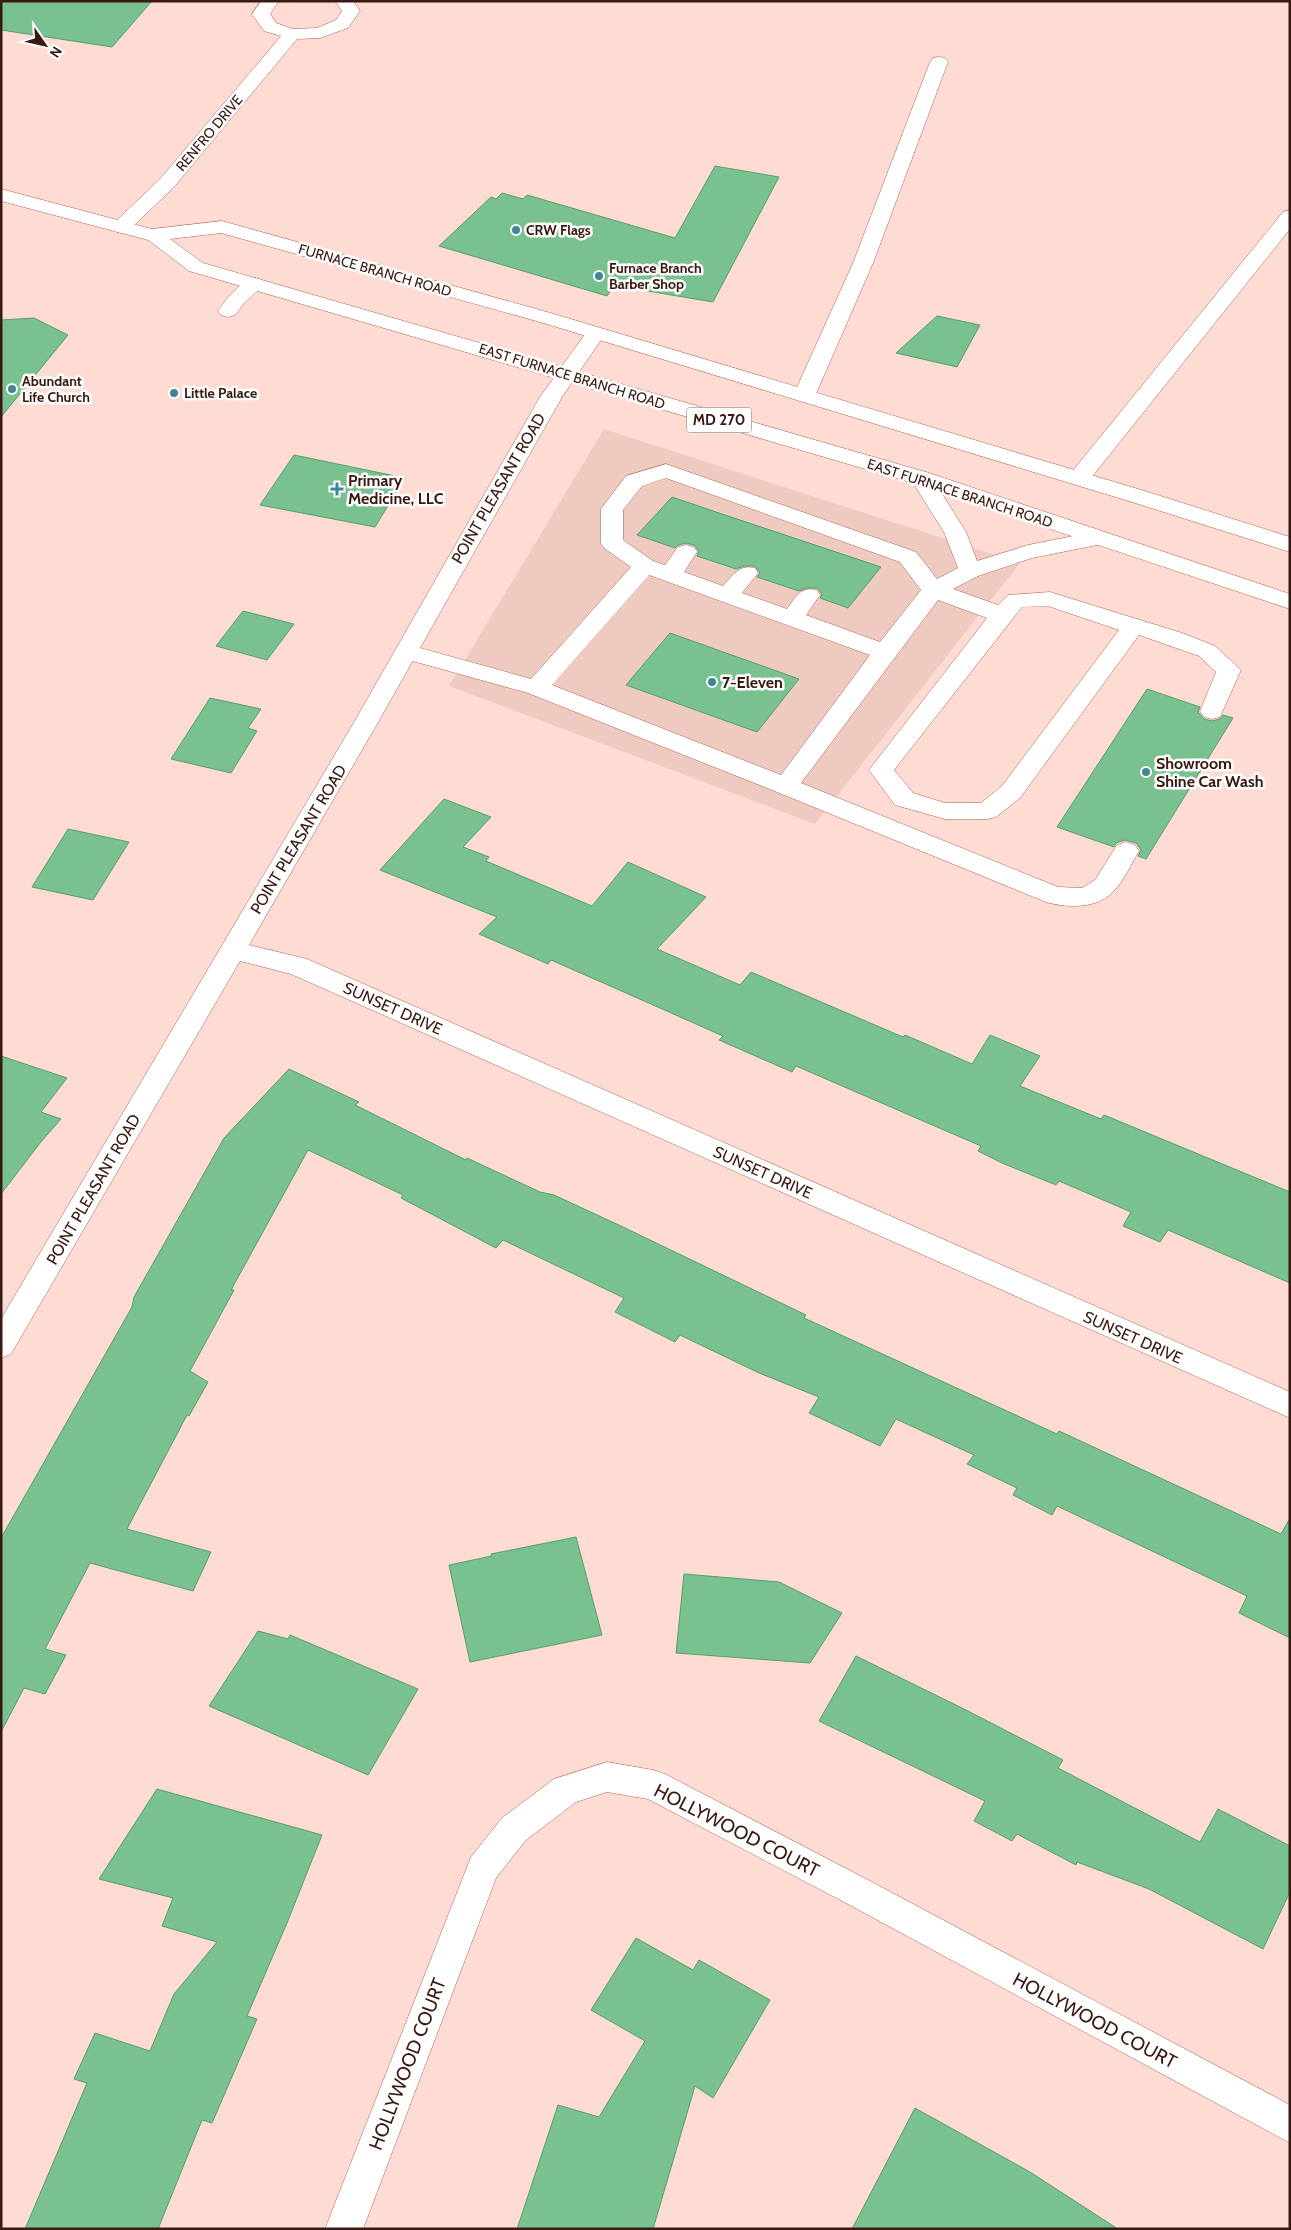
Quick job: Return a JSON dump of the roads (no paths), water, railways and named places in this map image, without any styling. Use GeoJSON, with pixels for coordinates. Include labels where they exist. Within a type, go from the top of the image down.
{"type":"FeatureCollection","features":[{"type":"Feature","properties":{"kind":"street"},"geometry":{"type":"LineString","coordinates":[[270,1],[261,14],[270,27],[292,34],[320,33],[342,24],[351,10],[344,1]]}},
{"type":"Feature","properties":{"kind":"street","name":"RENFRO DRIVE"},"geometry":{"type":"LineString","coordinates":[[121,227],[167,183],[292,34]]}},
{"type":"Feature","properties":{"kind":"street"},"geometry":{"type":"LineString","coordinates":[[804,396],[863,263],[939,62]]}},
{"type":"Feature","properties":{"kind":"street","name":"EAST FURNACE BRANCH ROAD"},"geometry":{"type":"LineString","coordinates":[[1,194],[152,235],[196,267],[921,478],[1290,602]]}},
{"type":"Feature","properties":{"kind":"street"},"geometry":{"type":"LineString","coordinates":[[1079,478],[1290,216]]}},
{"type":"Feature","properties":{"kind":"street","name":"FURNACE BRANCH ROAD"},"geometry":{"type":"LineString","coordinates":[[152,235],[222,227],[547,318],[595,334]]}},
{"type":"Feature","properties":{"kind":"street"},"geometry":{"type":"LineString","coordinates":[[228,311],[255,284]]}},
{"type":"Feature","properties":{"kind":"street","name":"MD 270"},"geometry":{"type":"LineString","coordinates":[[595,334],[1079,478],[1290,545]]}},
{"type":"Feature","properties":{"kind":"street","name":"POINT PLEASANT ROAD"},"geometry":{"type":"LineString","coordinates":[[1,1346],[366,724],[536,422],[595,334]]}},
{"type":"Feature","properties":{"kind":"street"},"geometry":{"type":"LineString","coordinates":[[885,652],[645,566],[612,543],[612,509],[634,481],[666,471],[730,494],[787,525],[846,545],[908,557],[933,590],[1002,615]]}},
{"type":"Feature","properties":{"kind":"street"},"geometry":{"type":"LineString","coordinates":[[921,478],[955,532],[970,571]]}},
{"type":"Feature","properties":{"kind":"street"},"geometry":{"type":"LineString","coordinates":[[716,512],[730,494]]}},
{"type":"Feature","properties":{"kind":"street"},"geometry":{"type":"LineString","coordinates":[[786,786],[933,590],[970,571],[1028,552],[1099,538]]}},
{"type":"Feature","properties":{"kind":"street"},"geometry":{"type":"LineString","coordinates":[[670,575],[686,552]]}},
{"type":"Feature","properties":{"kind":"street"},"geometry":{"type":"LineString","coordinates":[[536,688],[645,566]]}},
{"type":"Feature","properties":{"kind":"street"},"geometry":{"type":"LineString","coordinates":[[727,595],[747,573]]}},
{"type":"Feature","properties":{"kind":"street"},"geometry":{"type":"LineString","coordinates":[[792,618],[809,595]]}},
{"type":"Feature","properties":{"kind":"street"},"geometry":{"type":"LineString","coordinates":[[1134,626],[1011,792],[986,811],[945,811],[904,799],[881,770],[1002,615],[1016,600],[1050,599],[1174,638],[1207,651],[1229,670],[1212,711]]}},
{"type":"Feature","properties":{"kind":"street"},"geometry":{"type":"LineString","coordinates":[[406,652],[536,688],[786,786],[1054,896],[1086,897],[1104,886],[1126,851]]}},
{"type":"Feature","properties":{"kind":"street","name":"SUNSET DRIVE"},"geometry":{"type":"LineString","coordinates":[[232,950],[298,966],[1290,1406]]}},
{"type":"Feature","properties":{"kind":"street","name":"HOLLYWOOD COURT"},"geometry":{"type":"LineString","coordinates":[[344,2229],[483,1868],[514,1829],[566,1790],[607,1777],[653,1785],[858,1892],[1290,2125]]}},
{"type":"Feature","properties":{"kind":"place","name":"CRW Flags"},"geometry":{"type":"Point","coordinates":[516,230]}},
{"type":"Feature","properties":{"kind":"place","name":"Furnace Branch Barber Shop"},"geometry":{"type":"Point","coordinates":[599,276]}},
{"type":"Feature","properties":{"kind":"place","name":"Abundant Life Church"},"geometry":{"type":"Point","coordinates":[12,389]}},
{"type":"Feature","properties":{"kind":"place","name":"Little Palace"},"geometry":{"type":"Point","coordinates":[174,393]}},
{"type":"Feature","properties":{"kind":"place","name":"Primary Medicine, LLC"},"geometry":{"type":"Point","coordinates":[337,489]}},
{"type":"Feature","properties":{"kind":"place","name":"7-Eleven"},"geometry":{"type":"Point","coordinates":[712,682]}},
{"type":"Feature","properties":{"kind":"place","name":"Showroom Shine Car Wash"},"geometry":{"type":"Point","coordinates":[1146,772]}}]}
